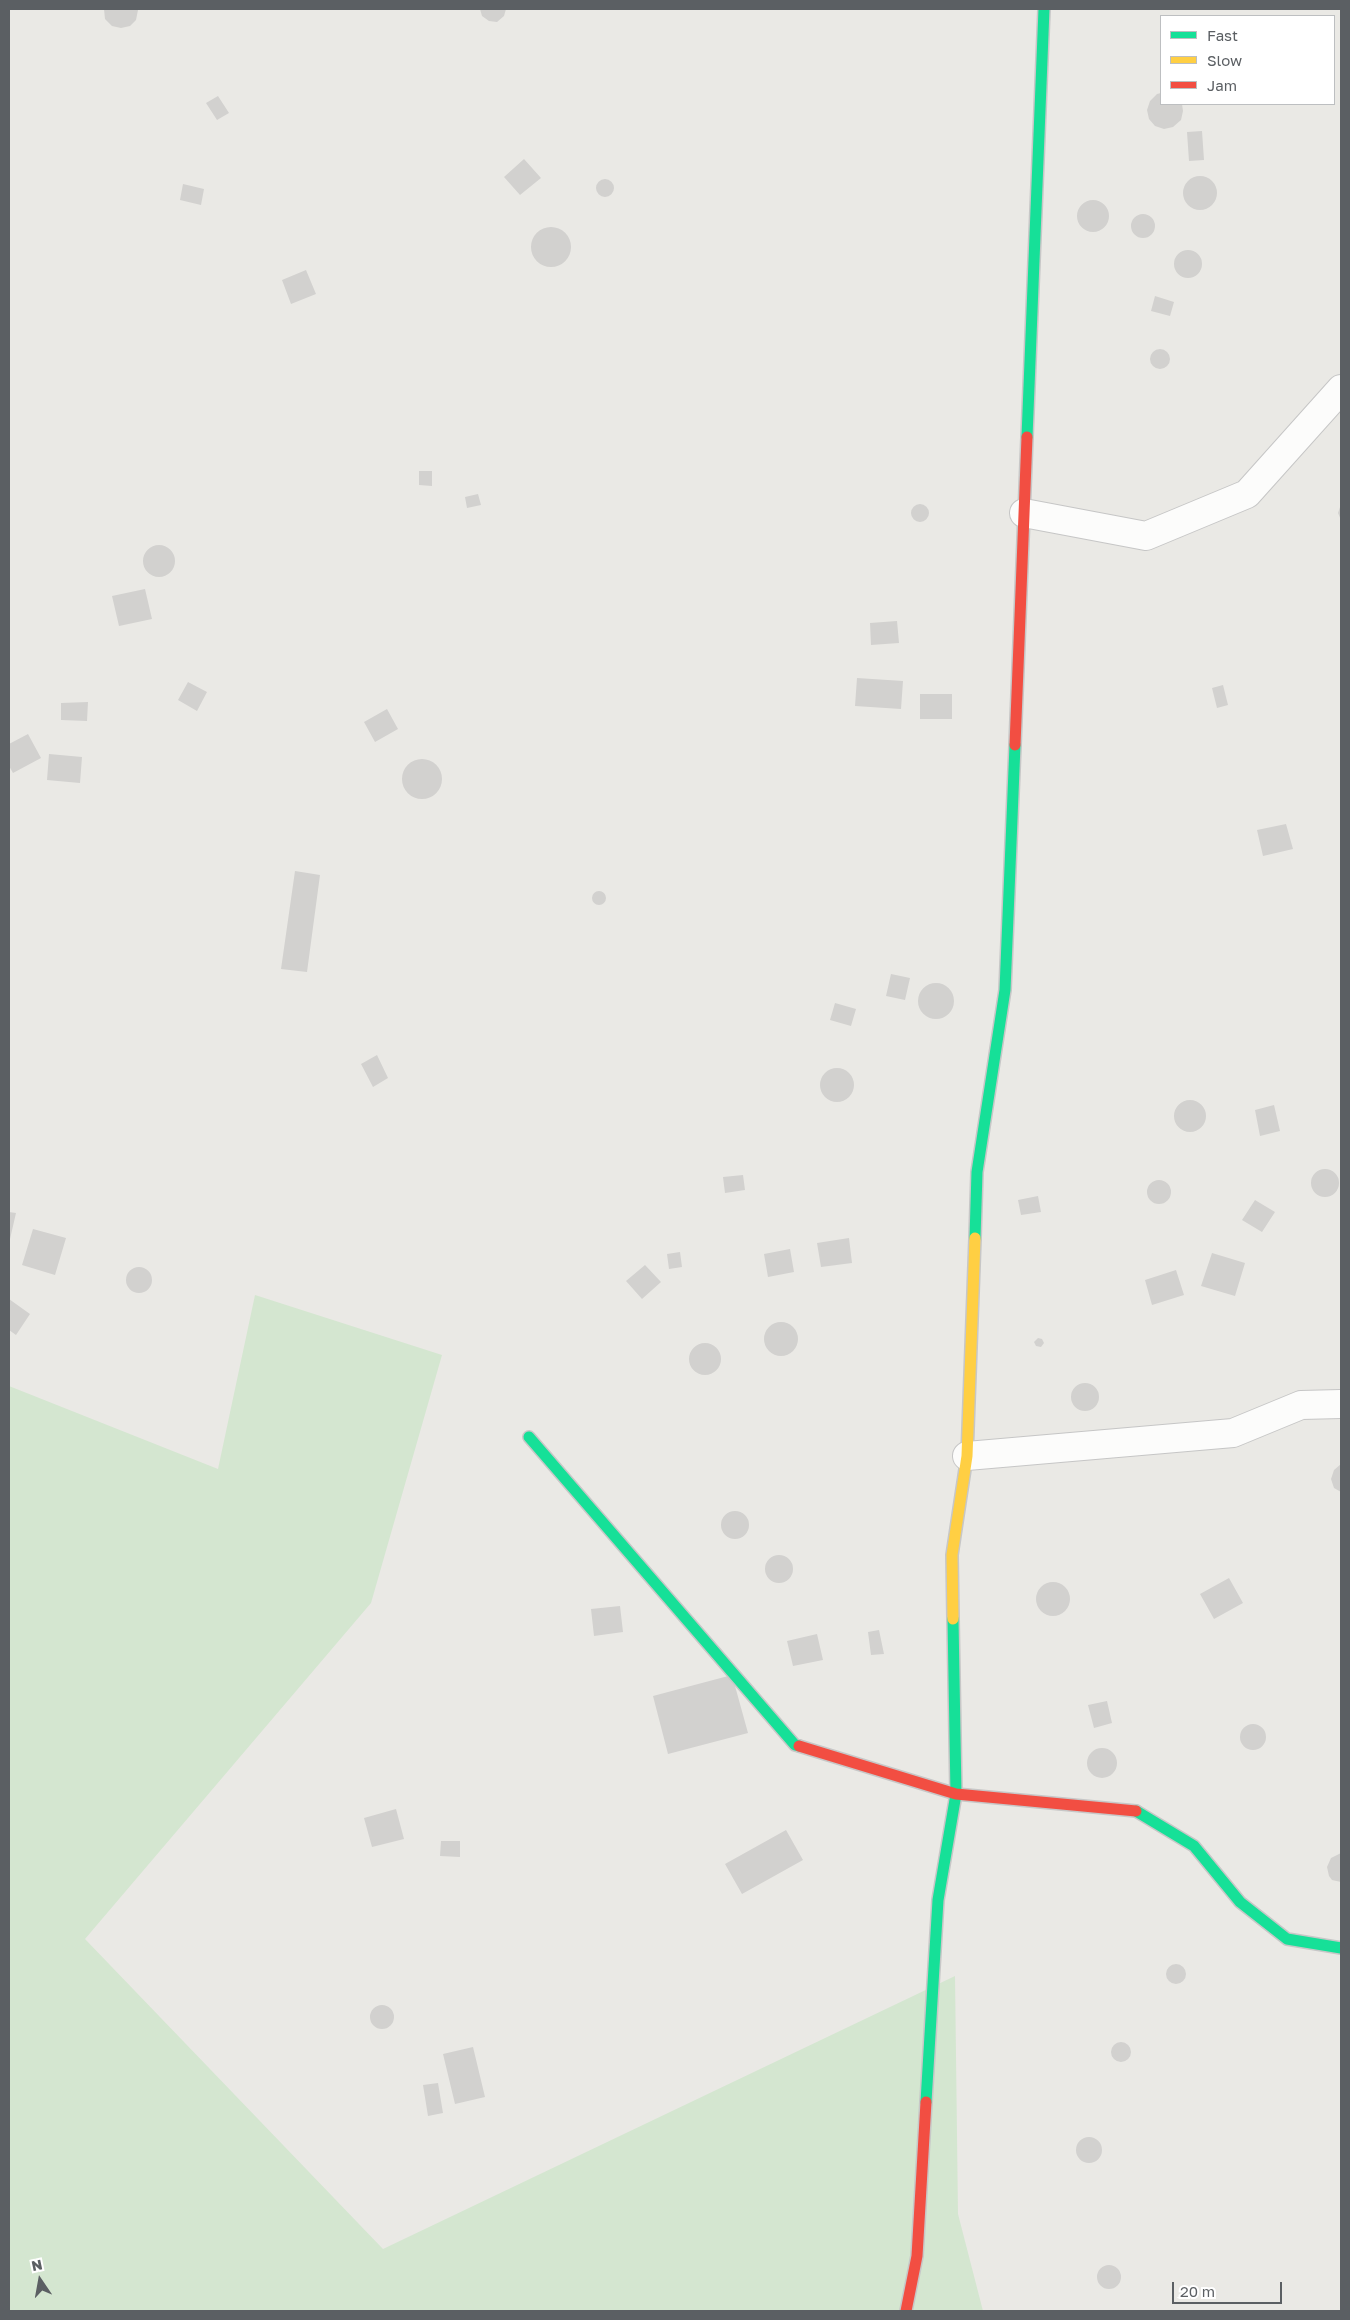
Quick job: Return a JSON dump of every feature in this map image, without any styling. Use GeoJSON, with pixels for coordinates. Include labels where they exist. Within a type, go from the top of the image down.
{"type":"FeatureCollection","features":[{"type":"Feature","properties":{"kind":"street"},"geometry":{"type":"LineString","coordinates":[[906,2311],[917,2256],[938,1900],[956,1794],[952,1556],[967,1456],[977,1172],[1005,990],[1044,9]]}},
{"type":"Feature","properties":{"kind":"street"},"geometry":{"type":"LineString","coordinates":[[1024,513],[1146,536],[1247,494],[1341,388]]}},
{"type":"Feature","properties":{"kind":"street"},"geometry":{"type":"LineString","coordinates":[[967,1456],[1233,1433],[1301,1405],[1341,1404]]}},
{"type":"Feature","properties":{"kind":"street"},"geometry":{"type":"LineString","coordinates":[[529,1436],[795,1745],[956,1794],[1133,1809],[1194,1846],[1240,1902],[1287,1939],[1341,1948]]}},
{"type":"Feature","properties":{"kind":"green space"},"geometry":{"type":"Polygon","coordinates":[[[255,1295],[442,1355],[371,1603],[85,1939],[383,2249],[955,1976],[958,2214],[983,2311],[9,2311],[9,1386],[218,1469],[255,1295]]]}},
{"type":"Feature","properties":{"kind":"building"},"geometry":{"type":"Polygon","coordinates":[[[104,9],[138,10],[136,20],[130,26],[121,28],[112,26],[105,19],[104,9]]]}},
{"type":"Feature","properties":{"kind":"building"},"geometry":{"type":"Polygon","coordinates":[[[480,9],[506,9],[504,16],[497,22],[489,21],[482,16],[480,9]]]}},
{"type":"Feature","properties":{"kind":"building"},"geometry":{"type":"Polygon","coordinates":[[[1160,93],[1160,105],[1182,105],[1181,120],[1173,127],[1164,129],[1155,126],[1149,119],[1147,110],[1150,101],[1160,93]]]}},
{"type":"Feature","properties":{"kind":"building"},"geometry":{"type":"Polygon","coordinates":[[[218,96],[229,113],[217,120],[206,103],[218,96]]]}},
{"type":"Feature","properties":{"kind":"building"},"geometry":{"type":"Polygon","coordinates":[[[1202,131],[1204,160],[1189,161],[1187,132],[1202,131]]]}},
{"type":"Feature","properties":{"kind":"building"},"geometry":{"type":"Polygon","coordinates":[[[524,159],[541,178],[520,195],[504,177],[524,159]]]}},
{"type":"Feature","properties":{"kind":"building"},"geometry":{"type":"Polygon","coordinates":[[[1200,176],[1212,181],[1217,193],[1212,205],[1200,210],[1188,205],[1183,193],[1188,181],[1200,176]]]}},
{"type":"Feature","properties":{"kind":"building"},"geometry":{"type":"Polygon","coordinates":[[[601,179],[609,179],[614,184],[612,195],[601,197],[596,192],[596,184],[601,179]]]}},
{"type":"Feature","properties":{"kind":"building"},"geometry":{"type":"Polygon","coordinates":[[[183,184],[204,189],[201,205],[180,200],[183,184]]]}},
{"type":"Feature","properties":{"kind":"building"},"geometry":{"type":"Polygon","coordinates":[[[1093,200],[1099,201],[1104,205],[1108,210],[1108,222],[1104,227],[1099,231],[1093,232],[1087,231],[1082,227],[1078,222],[1077,216],[1078,210],[1082,205],[1087,201],[1093,200]]]}},
{"type":"Feature","properties":{"kind":"building"},"geometry":{"type":"Polygon","coordinates":[[[1143,214],[1148,215],[1154,221],[1154,231],[1148,237],[1143,238],[1138,237],[1132,231],[1131,226],[1132,221],[1138,215],[1143,214]]]}},
{"type":"Feature","properties":{"kind":"building"},"geometry":{"type":"Polygon","coordinates":[[[555,227],[562,230],[568,236],[571,247],[570,255],[562,264],[555,267],[547,267],[540,264],[532,255],[531,243],[534,236],[543,228],[555,227]]]}},
{"type":"Feature","properties":{"kind":"building"},"geometry":{"type":"Polygon","coordinates":[[[1188,250],[1198,254],[1202,264],[1198,274],[1188,278],[1178,274],[1174,264],[1178,254],[1188,250]]]}},
{"type":"Feature","properties":{"kind":"building"},"geometry":{"type":"Polygon","coordinates":[[[306,270],[316,294],[291,304],[282,280],[306,270]]]}},
{"type":"Feature","properties":{"kind":"building"},"geometry":{"type":"Polygon","coordinates":[[[1155,296],[1174,302],[1170,316],[1151,311],[1155,296]]]}},
{"type":"Feature","properties":{"kind":"building"},"geometry":{"type":"Polygon","coordinates":[[[1160,349],[1167,352],[1170,359],[1167,366],[1160,369],[1153,366],[1150,359],[1153,352],[1160,349]]]}},
{"type":"Feature","properties":{"kind":"building"},"geometry":{"type":"Polygon","coordinates":[[[419,471],[432,471],[432,486],[419,485],[419,471]]]}},
{"type":"Feature","properties":{"kind":"building"},"geometry":{"type":"Polygon","coordinates":[[[478,494],[481,505],[467,508],[465,497],[478,494]]]}},
{"type":"Feature","properties":{"kind":"building"},"geometry":{"type":"Polygon","coordinates":[[[920,504],[926,507],[929,513],[926,519],[920,522],[914,519],[911,513],[914,507],[920,504]]]}},
{"type":"Feature","properties":{"kind":"building"},"geometry":{"type":"Polygon","coordinates":[[[1341,504],[1341,520],[1338,513],[1341,504]]]}},
{"type":"Feature","properties":{"kind":"building"},"geometry":{"type":"Polygon","coordinates":[[[159,545],[165,546],[170,550],[174,555],[174,567],[170,572],[165,576],[159,577],[153,576],[148,572],[144,567],[143,561],[144,555],[148,550],[153,546],[159,545]]]}},
{"type":"Feature","properties":{"kind":"building"},"geometry":{"type":"Polygon","coordinates":[[[145,589],[152,619],[119,626],[112,596],[145,589]]]}},
{"type":"Feature","properties":{"kind":"building"},"geometry":{"type":"Polygon","coordinates":[[[897,621],[899,643],[871,645],[870,623],[897,621]]]}},
{"type":"Feature","properties":{"kind":"building"},"geometry":{"type":"Polygon","coordinates":[[[857,678],[903,681],[901,709],[855,706],[857,678]]]}},
{"type":"Feature","properties":{"kind":"building"},"geometry":{"type":"Polygon","coordinates":[[[188,682],[207,692],[197,711],[178,700],[188,682]]]}},
{"type":"Feature","properties":{"kind":"building"},"geometry":{"type":"Polygon","coordinates":[[[1223,685],[1228,705],[1217,708],[1212,688],[1223,685]]]}},
{"type":"Feature","properties":{"kind":"building"},"geometry":{"type":"Polygon","coordinates":[[[920,694],[952,694],[952,719],[920,719],[920,694]]]}},
{"type":"Feature","properties":{"kind":"building"},"geometry":{"type":"Polygon","coordinates":[[[88,702],[87,721],[61,720],[61,703],[88,702]]]}},
{"type":"Feature","properties":{"kind":"building"},"geometry":{"type":"Polygon","coordinates":[[[387,709],[398,729],[375,742],[364,722],[387,709]]]}},
{"type":"Feature","properties":{"kind":"building"},"geometry":{"type":"Polygon","coordinates":[[[28,734],[41,758],[13,773],[9,766],[9,744],[28,734]]]}},
{"type":"Feature","properties":{"kind":"building"},"geometry":{"type":"Polygon","coordinates":[[[49,754],[82,757],[80,783],[47,780],[49,754]]]}},
{"type":"Feature","properties":{"kind":"building"},"geometry":{"type":"Polygon","coordinates":[[[422,759],[436,765],[442,779],[436,793],[422,799],[408,793],[402,779],[408,765],[422,759]]]}},
{"type":"Feature","properties":{"kind":"building"},"geometry":{"type":"Polygon","coordinates":[[[1286,824],[1293,849],[1263,856],[1257,830],[1286,824]]]}},
{"type":"Feature","properties":{"kind":"building"},"geometry":{"type":"Polygon","coordinates":[[[295,871],[320,875],[307,972],[281,969],[295,871]]]}},
{"type":"Feature","properties":{"kind":"building"},"geometry":{"type":"Polygon","coordinates":[[[596,891],[602,891],[606,898],[602,905],[596,905],[592,901],[592,895],[596,891]]]}},
{"type":"Feature","properties":{"kind":"building"},"geometry":{"type":"Polygon","coordinates":[[[891,974],[910,978],[905,1000],[886,996],[891,974]]]}},
{"type":"Feature","properties":{"kind":"building"},"geometry":{"type":"Polygon","coordinates":[[[936,983],[943,984],[949,988],[953,994],[953,1008],[949,1014],[943,1018],[936,1019],[929,1018],[923,1014],[919,1008],[918,1001],[919,994],[923,988],[929,984],[936,983]]]}},
{"type":"Feature","properties":{"kind":"building"},"geometry":{"type":"Polygon","coordinates":[[[835,1003],[856,1009],[851,1026],[830,1020],[835,1003]]]}},
{"type":"Feature","properties":{"kind":"building"},"geometry":{"type":"Polygon","coordinates":[[[377,1055],[388,1078],[373,1087],[361,1064],[377,1055]]]}},
{"type":"Feature","properties":{"kind":"building"},"geometry":{"type":"Polygon","coordinates":[[[837,1068],[844,1069],[849,1073],[853,1078],[853,1092],[849,1097],[844,1101],[837,1102],[830,1101],[825,1097],[821,1092],[820,1085],[821,1078],[825,1073],[830,1069],[837,1068]]]}},
{"type":"Feature","properties":{"kind":"building"},"geometry":{"type":"Polygon","coordinates":[[[1190,1100],[1202,1104],[1206,1116],[1202,1128],[1190,1132],[1178,1128],[1174,1116],[1178,1104],[1190,1100]]]}},
{"type":"Feature","properties":{"kind":"building"},"geometry":{"type":"Polygon","coordinates":[[[1274,1105],[1280,1131],[1260,1136],[1255,1110],[1274,1105]]]}},
{"type":"Feature","properties":{"kind":"building"},"geometry":{"type":"Polygon","coordinates":[[[1325,1169],[1335,1173],[1339,1183],[1335,1193],[1325,1197],[1315,1193],[1311,1183],[1315,1173],[1325,1169]]]}},
{"type":"Feature","properties":{"kind":"building"},"geometry":{"type":"Polygon","coordinates":[[[743,1175],[745,1190],[725,1193],[723,1177],[743,1175]]]}},
{"type":"Feature","properties":{"kind":"building"},"geometry":{"type":"Polygon","coordinates":[[[1159,1180],[1167,1184],[1171,1192],[1167,1200],[1159,1204],[1151,1200],[1147,1192],[1151,1184],[1159,1180]]]}},
{"type":"Feature","properties":{"kind":"building"},"geometry":{"type":"Polygon","coordinates":[[[1038,1196],[1041,1212],[1021,1215],[1018,1200],[1038,1196]]]}},
{"type":"Feature","properties":{"kind":"building"},"geometry":{"type":"Polygon","coordinates":[[[1255,1200],[1275,1212],[1262,1232],[1242,1220],[1255,1200]]]}},
{"type":"Feature","properties":{"kind":"building"},"geometry":{"type":"Polygon","coordinates":[[[9,1212],[16,1213],[10,1239],[9,1239],[9,1212]]]}},
{"type":"Feature","properties":{"kind":"building"},"geometry":{"type":"Polygon","coordinates":[[[33,1229],[66,1238],[55,1275],[22,1265],[33,1229]]]}},
{"type":"Feature","properties":{"kind":"building"},"geometry":{"type":"Polygon","coordinates":[[[849,1238],[852,1263],[821,1267],[817,1243],[849,1238]]]}},
{"type":"Feature","properties":{"kind":"building"},"geometry":{"type":"Polygon","coordinates":[[[790,1249],[794,1272],[768,1277],[764,1254],[790,1249]]]}},
{"type":"Feature","properties":{"kind":"building"},"geometry":{"type":"Polygon","coordinates":[[[680,1252],[682,1267],[669,1269],[667,1254],[680,1252]]]}},
{"type":"Feature","properties":{"kind":"building"},"geometry":{"type":"Polygon","coordinates":[[[1212,1253],[1245,1263],[1235,1296],[1201,1286],[1212,1253]]]}},
{"type":"Feature","properties":{"kind":"building"},"geometry":{"type":"Polygon","coordinates":[[[645,1265],[661,1282],[642,1299],[626,1281],[645,1265]]]}},
{"type":"Feature","properties":{"kind":"building"},"geometry":{"type":"Polygon","coordinates":[[[139,1267],[148,1271],[152,1280],[148,1289],[139,1293],[130,1289],[126,1280],[130,1271],[139,1267]]]}},
{"type":"Feature","properties":{"kind":"building"},"geometry":{"type":"Polygon","coordinates":[[[1176,1270],[1184,1295],[1152,1305],[1145,1280],[1176,1270]]]}},
{"type":"Feature","properties":{"kind":"building"},"geometry":{"type":"Polygon","coordinates":[[[9,1299],[30,1314],[16,1335],[9,1330],[9,1299]]]}},
{"type":"Feature","properties":{"kind":"building"},"geometry":{"type":"Polygon","coordinates":[[[781,1322],[793,1327],[798,1339],[793,1351],[781,1356],[769,1351],[764,1339],[769,1327],[781,1322]]]}},
{"type":"Feature","properties":{"kind":"building"},"geometry":{"type":"Polygon","coordinates":[[[1038,1338],[1042,1339],[1044,1343],[1041,1347],[1036,1346],[1034,1342],[1038,1338]]]}},
{"type":"Feature","properties":{"kind":"building"},"geometry":{"type":"Polygon","coordinates":[[[705,1343],[717,1347],[721,1359],[717,1371],[705,1375],[693,1371],[689,1359],[693,1347],[705,1343]]]}},
{"type":"Feature","properties":{"kind":"building"},"geometry":{"type":"Polygon","coordinates":[[[1085,1383],[1095,1387],[1099,1397],[1095,1407],[1085,1411],[1075,1407],[1071,1397],[1075,1387],[1085,1383]]]}},
{"type":"Feature","properties":{"kind":"building"},"geometry":{"type":"Polygon","coordinates":[[[1341,1464],[1341,1492],[1334,1488],[1331,1479],[1334,1470],[1341,1464]]]}},
{"type":"Feature","properties":{"kind":"building"},"geometry":{"type":"Polygon","coordinates":[[[735,1511],[745,1515],[749,1525],[745,1535],[735,1539],[725,1535],[721,1525],[725,1515],[735,1511]]]}},
{"type":"Feature","properties":{"kind":"building"},"geometry":{"type":"Polygon","coordinates":[[[779,1555],[789,1559],[793,1569],[789,1579],[779,1583],[769,1579],[765,1569],[769,1559],[779,1555]]]}},
{"type":"Feature","properties":{"kind":"building"},"geometry":{"type":"Polygon","coordinates":[[[1229,1578],[1243,1603],[1214,1619],[1200,1594],[1229,1578]]]}},
{"type":"Feature","properties":{"kind":"building"},"geometry":{"type":"Polygon","coordinates":[[[1053,1582],[1065,1587],[1070,1599],[1065,1611],[1053,1616],[1041,1611],[1036,1599],[1041,1587],[1053,1582]]]}},
{"type":"Feature","properties":{"kind":"building"},"geometry":{"type":"Polygon","coordinates":[[[620,1606],[623,1632],[594,1636],[591,1609],[620,1606]]]}},
{"type":"Feature","properties":{"kind":"building"},"geometry":{"type":"Polygon","coordinates":[[[879,1630],[884,1654],[871,1655],[868,1632],[879,1630]]]}},
{"type":"Feature","properties":{"kind":"building"},"geometry":{"type":"Polygon","coordinates":[[[817,1634],[823,1660],[793,1666],[787,1641],[817,1634]]]}},
{"type":"Feature","properties":{"kind":"building"},"geometry":{"type":"Polygon","coordinates":[[[732,1675],[748,1733],[668,1754],[653,1696],[732,1675]]]}},
{"type":"Feature","properties":{"kind":"building"},"geometry":{"type":"Polygon","coordinates":[[[1107,1701],[1112,1723],[1094,1728],[1088,1705],[1107,1701]]]}},
{"type":"Feature","properties":{"kind":"building"},"geometry":{"type":"Polygon","coordinates":[[[1253,1724],[1262,1728],[1266,1737],[1262,1746],[1253,1750],[1244,1746],[1240,1737],[1244,1728],[1253,1724]]]}},
{"type":"Feature","properties":{"kind":"building"},"geometry":{"type":"Polygon","coordinates":[[[1102,1748],[1113,1752],[1117,1763],[1113,1774],[1102,1778],[1091,1774],[1087,1763],[1091,1752],[1102,1748]]]}},
{"type":"Feature","properties":{"kind":"building"},"geometry":{"type":"Polygon","coordinates":[[[396,1809],[404,1839],[372,1847],[364,1818],[396,1809]]]}},
{"type":"Feature","properties":{"kind":"building"},"geometry":{"type":"Polygon","coordinates":[[[786,1830],[803,1860],[742,1894],[725,1864],[786,1830]]]}},
{"type":"Feature","properties":{"kind":"building"},"geometry":{"type":"Polygon","coordinates":[[[441,1841],[460,1841],[460,1857],[440,1856],[441,1841]]]}},
{"type":"Feature","properties":{"kind":"building"},"geometry":{"type":"Polygon","coordinates":[[[1341,1853],[1341,1882],[1332,1880],[1327,1867],[1331,1858],[1341,1853]]]}},
{"type":"Feature","properties":{"kind":"building"},"geometry":{"type":"Polygon","coordinates":[[[1176,1964],[1183,1967],[1186,1974],[1183,1981],[1176,1984],[1169,1981],[1166,1974],[1169,1967],[1176,1964]]]}},
{"type":"Feature","properties":{"kind":"building"},"geometry":{"type":"Polygon","coordinates":[[[382,2005],[391,2008],[394,2017],[391,2026],[382,2029],[373,2026],[370,2017],[373,2008],[382,2005]]]}},
{"type":"Feature","properties":{"kind":"building"},"geometry":{"type":"Polygon","coordinates":[[[1121,2042],[1128,2045],[1131,2052],[1128,2059],[1121,2062],[1114,2059],[1111,2052],[1114,2045],[1121,2042]]]}},
{"type":"Feature","properties":{"kind":"building"},"geometry":{"type":"Polygon","coordinates":[[[473,2047],[485,2097],[455,2104],[443,2054],[473,2047]]]}},
{"type":"Feature","properties":{"kind":"building"},"geometry":{"type":"Polygon","coordinates":[[[438,2083],[443,2113],[428,2116],[423,2085],[438,2083]]]}},
{"type":"Feature","properties":{"kind":"building"},"geometry":{"type":"Polygon","coordinates":[[[1089,2137],[1098,2141],[1102,2150],[1098,2159],[1089,2163],[1080,2159],[1076,2150],[1080,2141],[1089,2137]]]}},
{"type":"Feature","properties":{"kind":"building"},"geometry":{"type":"Polygon","coordinates":[[[1109,2265],[1118,2268],[1121,2277],[1118,2286],[1109,2289],[1100,2286],[1097,2277],[1100,2268],[1109,2265]]]}},
{"type":"Feature","properties":{"kind":"traffic: fast"},"geometry":{"type":"LineString","coordinates":[[1027,437],[1044,9]]}},
{"type":"Feature","properties":{"kind":"traffic: fast"},"geometry":{"type":"LineString","coordinates":[[975,1238],[977,1172],[1005,990],[1015,745]]}},
{"type":"Feature","properties":{"kind":"traffic: fast"},"geometry":{"type":"LineString","coordinates":[[529,1437],[795,1745],[799,1746]]}},
{"type":"Feature","properties":{"kind":"traffic: fast"},"geometry":{"type":"LineString","coordinates":[[926,2102],[938,1900],[956,1794],[953,1619]]}},
{"type":"Feature","properties":{"kind":"traffic: fast"},"geometry":{"type":"LineString","coordinates":[[1136,1811],[1194,1846],[1240,1902],[1287,1939],[1341,1948]]}},
{"type":"Feature","properties":{"kind":"traffic: slow"},"geometry":{"type":"LineString","coordinates":[[953,1619],[952,1555],[967,1456],[975,1238]]}},
{"type":"Feature","properties":{"kind":"traffic: jam"},"geometry":{"type":"LineString","coordinates":[[1015,745],[1027,437]]}},
{"type":"Feature","properties":{"kind":"traffic: jam"},"geometry":{"type":"LineString","coordinates":[[799,1746],[956,1794],[1136,1811]]}},
{"type":"Feature","properties":{"kind":"traffic: jam"},"geometry":{"type":"LineString","coordinates":[[906,2311],[917,2256],[926,2102]]}}]}
